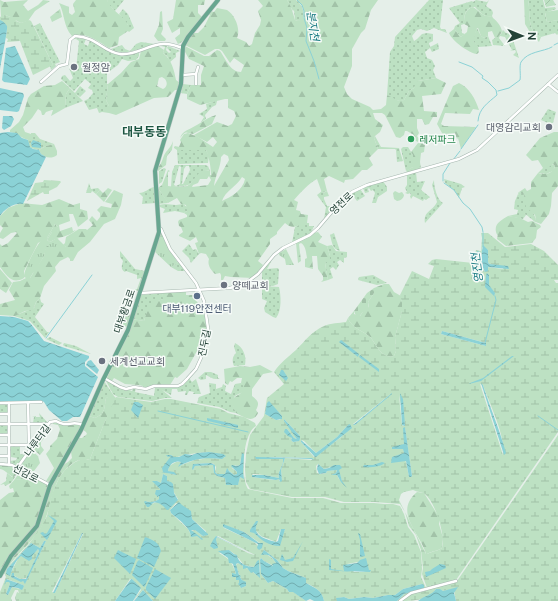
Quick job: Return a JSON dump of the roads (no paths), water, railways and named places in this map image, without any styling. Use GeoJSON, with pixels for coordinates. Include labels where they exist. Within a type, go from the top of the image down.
{"type":"FeatureCollection","features":[{"type":"Feature","properties":{"kind":"main road","name":"대부황금로"},"geometry":{"type":"LineString","coordinates":[[0,576],[11,556],[36,526],[50,485],[84,426],[104,378],[127,332],[160,228],[155,171],[179,94],[182,75],[183,48],[185,41],[218,0]]}},
{"type":"Feature","properties":{"kind":"street"},"geometry":{"type":"LineString","coordinates":[[41,82],[59,66],[67,64],[70,40],[75,36],[90,38],[113,52],[120,54],[127,54],[160,44],[183,48]]}},
{"type":"Feature","properties":{"kind":"street"},"geometry":{"type":"LineString","coordinates":[[175,46],[180,45],[185,41]]}},
{"type":"Feature","properties":{"kind":"street"},"geometry":{"type":"LineString","coordinates":[[175,46],[180,50],[182,55]]}},
{"type":"Feature","properties":{"kind":"street"},"geometry":{"type":"LineString","coordinates":[[196,84],[198,67]]}},
{"type":"Feature","properties":{"kind":"street"},"geometry":{"type":"LineString","coordinates":[[182,75],[196,74]]}},
{"type":"Feature","properties":{"kind":"street","name":"영전로"},"geometry":{"type":"LineString","coordinates":[[139,293],[233,287],[248,282],[258,274],[274,255],[283,248],[312,233],[341,201],[360,188],[460,159],[474,153],[558,75]]}},
{"type":"Feature","properties":{"kind":"street"},"geometry":{"type":"LineString","coordinates":[[548,84],[558,92]]}},
{"type":"Feature","properties":{"kind":"street","name":"진두길"},"geometry":{"type":"LineString","coordinates":[[104,378],[120,387],[127,389],[178,386],[186,382],[200,360],[208,324],[199,290],[172,252],[160,228]]}},
{"type":"Feature","properties":{"kind":"street"},"geometry":{"type":"LineString","coordinates":[[0,403],[41,402]]}},
{"type":"Feature","properties":{"kind":"street"},"geometry":{"type":"LineString","coordinates":[[9,403],[9,464]]}},
{"type":"Feature","properties":{"kind":"street"},"geometry":{"type":"LineString","coordinates":[[28,403],[28,445]]}},
{"type":"Feature","properties":{"kind":"street"},"geometry":{"type":"LineString","coordinates":[[0,414],[9,414]]}},
{"type":"Feature","properties":{"kind":"street","name":"나루터길"},"geometry":{"type":"LineString","coordinates":[[17,468],[32,445],[50,422],[54,420],[62,424],[77,423],[84,426]]}},
{"type":"Feature","properties":{"kind":"street"},"geometry":{"type":"LineString","coordinates":[[0,424],[48,424]]}},
{"type":"Feature","properties":{"kind":"street"},"geometry":{"type":"LineString","coordinates":[[0,435],[9,435]]}},
{"type":"Feature","properties":{"kind":"street"},"geometry":{"type":"LineString","coordinates":[[0,445],[32,445]]}},
{"type":"Feature","properties":{"kind":"street"},"geometry":{"type":"LineString","coordinates":[[0,456],[9,456]]}},
{"type":"Feature","properties":{"kind":"street","name":"선감로"},"geometry":{"type":"LineString","coordinates":[[0,464],[9,464],[50,485]]}},
{"type":"Feature","properties":{"kind":"street"},"geometry":{"type":"LineString","coordinates":[[400,601],[411,593],[456,581]]}},
{"type":"Feature","properties":{"kind":"water"},"geometry":{"type":"Polygon","coordinates":[[[0,20],[7,26],[7,29],[0,70],[0,20]]]}},
{"type":"Feature","properties":{"kind":"water"},"geometry":{"type":"Polygon","coordinates":[[[15,46],[30,79],[27,85],[4,82],[2,80],[6,48],[15,46]]]}},
{"type":"Feature","properties":{"kind":"water"},"geometry":{"type":"Polygon","coordinates":[[[0,88],[23,93],[24,96],[19,111],[0,110],[0,88]]]}},
{"type":"Feature","properties":{"kind":"water"},"geometry":{"type":"Polygon","coordinates":[[[3,116],[12,116],[14,119],[11,126],[4,130],[2,128],[3,116]]]}},
{"type":"Feature","properties":{"kind":"water"},"geometry":{"type":"Polygon","coordinates":[[[0,133],[17,133],[22,138],[28,140],[30,147],[39,150],[41,154],[46,157],[23,204],[17,204],[10,207],[0,216],[0,133]]]}},
{"type":"Feature","properties":{"kind":"water"},"geometry":{"type":"Polygon","coordinates":[[[33,140],[41,143],[41,148],[32,147],[31,143],[33,140]]]}},
{"type":"Feature","properties":{"kind":"water"},"geometry":{"type":"Polygon","coordinates":[[[483,245],[488,250],[489,264],[508,266],[509,269],[488,267],[488,271],[485,272],[481,259],[483,245]]]}},
{"type":"Feature","properties":{"kind":"water"},"geometry":{"type":"Polygon","coordinates":[[[477,251],[480,252],[479,265],[475,264],[477,251]]]}},
{"type":"Feature","properties":{"kind":"water"},"geometry":{"type":"Polygon","coordinates":[[[487,273],[489,275],[489,285],[495,293],[494,296],[485,287],[487,273]]]}},
{"type":"Feature","properties":{"kind":"water"},"geometry":{"type":"Polygon","coordinates":[[[0,316],[14,317],[28,321],[44,341],[89,356],[85,362],[85,366],[98,377],[80,417],[73,417],[67,421],[62,421],[49,410],[42,401],[0,402],[0,316]]]}},
{"type":"Feature","properties":{"kind":"water"},"geometry":{"type":"Polygon","coordinates":[[[442,331],[486,343],[486,346],[441,334],[442,331]]]}},
{"type":"Feature","properties":{"kind":"water"},"geometry":{"type":"Polygon","coordinates":[[[341,340],[359,354],[358,357],[339,342],[341,340]]]}},
{"type":"Feature","properties":{"kind":"water"},"geometry":{"type":"Polygon","coordinates":[[[360,355],[379,369],[379,372],[359,357],[360,355]]]}},
{"type":"Feature","properties":{"kind":"water"},"geometry":{"type":"Polygon","coordinates":[[[514,356],[481,381],[469,384],[483,378],[514,356]]]}},
{"type":"Feature","properties":{"kind":"water"},"geometry":{"type":"Polygon","coordinates":[[[91,360],[99,370],[97,374],[86,365],[88,361],[91,360]]]}},
{"type":"Feature","properties":{"kind":"water"},"geometry":{"type":"Polygon","coordinates":[[[281,370],[283,370],[288,378],[286,381],[279,375],[281,370]]]}},
{"type":"Feature","properties":{"kind":"water"},"geometry":{"type":"Polygon","coordinates":[[[481,383],[501,436],[506,453],[504,455],[481,383]]]}},
{"type":"Feature","properties":{"kind":"water"},"geometry":{"type":"Polygon","coordinates":[[[392,393],[355,425],[353,425],[392,393]]]}},
{"type":"Feature","properties":{"kind":"water"},"geometry":{"type":"Polygon","coordinates":[[[400,393],[403,399],[405,426],[402,425],[400,393]]]}},
{"type":"Feature","properties":{"kind":"water"},"geometry":{"type":"Polygon","coordinates":[[[269,401],[282,416],[282,419],[276,420],[265,414],[267,403],[269,401]]]}},
{"type":"Feature","properties":{"kind":"water"},"geometry":{"type":"Polygon","coordinates":[[[134,402],[138,402],[143,405],[138,418],[131,410],[134,402]]]}},
{"type":"Feature","properties":{"kind":"water"},"geometry":{"type":"Polygon","coordinates":[[[207,418],[238,425],[238,428],[208,421],[207,418]]]}},
{"type":"Feature","properties":{"kind":"water"},"geometry":{"type":"Polygon","coordinates":[[[284,419],[300,436],[299,441],[293,442],[291,440],[292,438],[284,432],[285,429],[287,429],[294,438],[297,439],[284,419]]]}},
{"type":"Feature","properties":{"kind":"water"},"geometry":{"type":"Polygon","coordinates":[[[350,424],[352,428],[316,457],[301,442],[301,440],[316,453],[337,437],[350,424]]]}},
{"type":"Feature","properties":{"kind":"water"},"geometry":{"type":"Polygon","coordinates":[[[405,427],[411,477],[409,477],[406,461],[391,463],[392,457],[404,453],[403,449],[392,449],[392,447],[404,444],[403,428],[405,427]]]}},
{"type":"Feature","properties":{"kind":"water"},"geometry":{"type":"Polygon","coordinates":[[[209,452],[223,454],[226,456],[222,459],[205,458],[194,460],[178,467],[181,462],[175,462],[170,466],[168,471],[174,472],[177,475],[161,472],[163,472],[162,468],[171,456],[168,457],[166,455],[179,457],[185,454],[192,455],[209,452]]]}},
{"type":"Feature","properties":{"kind":"water"},"geometry":{"type":"Polygon","coordinates":[[[242,453],[244,454],[244,479],[240,477],[238,485],[226,485],[225,478],[217,476],[214,473],[213,465],[195,466],[193,470],[192,469],[193,464],[211,463],[215,465],[215,472],[217,474],[225,474],[227,468],[234,475],[237,474],[237,472],[231,466],[240,465],[242,453]]]}},
{"type":"Feature","properties":{"kind":"water"},"geometry":{"type":"Polygon","coordinates":[[[255,457],[312,458],[314,460],[285,458],[283,464],[283,459],[256,459],[255,457]]]}},
{"type":"Feature","properties":{"kind":"water"},"geometry":{"type":"Polygon","coordinates":[[[382,462],[385,463],[374,467],[363,467],[364,465],[373,465],[382,462]]]}},
{"type":"Feature","properties":{"kind":"water"},"geometry":{"type":"Polygon","coordinates":[[[283,464],[281,470],[282,481],[280,482],[279,479],[276,480],[252,477],[252,475],[264,475],[279,478],[279,475],[283,464]]]}},
{"type":"Feature","properties":{"kind":"water"},"geometry":{"type":"Polygon","coordinates":[[[318,464],[324,469],[334,465],[340,465],[342,468],[339,470],[342,481],[347,488],[337,475],[331,475],[336,473],[337,470],[319,474],[317,469],[318,464]]]}},
{"type":"Feature","properties":{"kind":"water"},"geometry":{"type":"Polygon","coordinates":[[[163,474],[167,476],[167,481],[173,484],[174,493],[178,500],[168,510],[161,504],[157,503],[153,503],[147,507],[144,502],[145,501],[152,502],[159,499],[159,496],[157,497],[155,494],[156,490],[160,489],[152,481],[161,483],[163,474]]]}},
{"type":"Feature","properties":{"kind":"water"},"geometry":{"type":"Polygon","coordinates":[[[179,502],[191,511],[192,519],[208,534],[203,536],[195,530],[191,530],[203,539],[202,540],[197,536],[191,537],[187,527],[171,513],[170,510],[179,502]]]}},
{"type":"Feature","properties":{"kind":"water"},"geometry":{"type":"Polygon","coordinates":[[[48,515],[57,521],[47,540],[40,533],[47,533],[54,521],[48,515]]]}},
{"type":"Feature","properties":{"kind":"water"},"geometry":{"type":"Polygon","coordinates":[[[256,521],[258,521],[256,527],[257,533],[263,538],[276,542],[278,541],[281,529],[285,529],[280,546],[269,544],[254,533],[250,532],[256,521]]]}},
{"type":"Feature","properties":{"kind":"water"},"geometry":{"type":"Polygon","coordinates":[[[223,524],[244,532],[259,543],[263,543],[262,548],[259,550],[257,548],[258,544],[223,527],[223,524]]]}},
{"type":"Feature","properties":{"kind":"water"},"geometry":{"type":"Polygon","coordinates":[[[82,533],[55,593],[53,593],[82,533]]]}},
{"type":"Feature","properties":{"kind":"water"},"geometry":{"type":"Polygon","coordinates":[[[358,533],[360,534],[365,556],[360,557],[360,540],[358,533]]]}},
{"type":"Feature","properties":{"kind":"water"},"geometry":{"type":"Polygon","coordinates":[[[216,536],[258,557],[217,537],[216,540],[218,548],[214,549],[210,546],[216,536]]]}},
{"type":"Feature","properties":{"kind":"water"},"geometry":{"type":"Polygon","coordinates":[[[145,537],[157,543],[161,551],[154,567],[137,558],[145,537]]]}},
{"type":"Feature","properties":{"kind":"water"},"geometry":{"type":"Polygon","coordinates":[[[44,541],[46,541],[25,584],[23,581],[21,582],[11,577],[12,573],[20,579],[26,579],[39,551],[38,549],[29,561],[21,556],[15,563],[10,576],[6,574],[7,569],[31,543],[40,548],[44,541]]]}},
{"type":"Feature","properties":{"kind":"water"},"geometry":{"type":"Polygon","coordinates":[[[303,541],[293,561],[287,562],[280,560],[282,554],[285,560],[293,558],[303,541]]]}},
{"type":"Feature","properties":{"kind":"water"},"geometry":{"type":"Polygon","coordinates":[[[118,550],[136,559],[130,574],[114,558],[118,550]]]}},
{"type":"Feature","properties":{"kind":"water"},"geometry":{"type":"Polygon","coordinates":[[[229,550],[237,555],[243,564],[248,566],[254,567],[259,560],[260,578],[253,572],[251,573],[247,568],[243,569],[243,566],[238,563],[236,564],[239,575],[241,576],[240,577],[246,582],[246,586],[241,588],[238,584],[239,580],[236,580],[236,577],[232,577],[232,573],[236,574],[233,564],[229,563],[228,558],[218,551],[229,550]]]}},
{"type":"Feature","properties":{"kind":"water"},"geometry":{"type":"Polygon","coordinates":[[[264,550],[277,560],[283,568],[306,578],[306,583],[322,594],[324,601],[314,601],[310,599],[306,601],[273,581],[268,583],[261,574],[260,560],[261,558],[273,566],[272,564],[276,563],[270,556],[261,555],[264,550]]]}},
{"type":"Feature","properties":{"kind":"water"},"geometry":{"type":"Polygon","coordinates":[[[366,558],[369,570],[371,570],[370,572],[347,571],[352,572],[329,570],[329,559],[331,560],[331,569],[344,571],[343,565],[357,563],[366,558]]]}},
{"type":"Feature","properties":{"kind":"water"},"geometry":{"type":"Polygon","coordinates":[[[139,560],[153,568],[144,587],[132,575],[139,560]]]}},
{"type":"Feature","properties":{"kind":"water"},"geometry":{"type":"Polygon","coordinates":[[[440,564],[445,565],[446,568],[426,577],[425,572],[430,571],[440,564]]]}},
{"type":"Feature","properties":{"kind":"water"},"geometry":{"type":"Polygon","coordinates":[[[155,569],[171,578],[155,599],[146,590],[146,587],[155,569]]]}},
{"type":"Feature","properties":{"kind":"water"},"geometry":{"type":"Polygon","coordinates":[[[6,579],[23,585],[22,590],[12,587],[8,595],[6,594],[10,584],[9,582],[6,582],[4,586],[6,579]]]}},
{"type":"Feature","properties":{"kind":"water"},"geometry":{"type":"Polygon","coordinates":[[[131,579],[141,588],[133,601],[115,601],[131,579]]]}},
{"type":"Feature","properties":{"kind":"water"},"geometry":{"type":"Polygon","coordinates":[[[422,584],[424,585],[424,588],[404,594],[397,601],[337,601],[336,598],[373,598],[395,595],[403,589],[422,584]]]}},
{"type":"Feature","properties":{"kind":"water"},"geometry":{"type":"Polygon","coordinates":[[[458,587],[454,593],[456,601],[418,601],[436,589],[443,591],[458,587]]]}},
{"type":"Feature","properties":{"kind":"water"},"geometry":{"type":"Polygon","coordinates":[[[143,590],[153,601],[134,601],[143,590]]]}},
{"type":"Feature","properties":{"kind":"waterway","name":"분지천"},"geometry":{"type":"LineString","coordinates":[[297,0],[302,5],[304,11],[304,18],[307,28],[306,41],[319,79]]}},
{"type":"Feature","properties":{"kind":"waterway","name":"영진천"},"geometry":{"type":"LineString","coordinates":[[554,45],[558,43]]}},
{"type":"Feature","properties":{"kind":"waterway","name":"영진천"},"geometry":{"type":"LineString","coordinates":[[498,91],[509,88],[520,80],[520,64],[524,58],[552,47]]}},
{"type":"Feature","properties":{"kind":"waterway","name":"영진천"},"geometry":{"type":"LineString","coordinates":[[459,62],[472,67],[496,90],[497,95],[482,109],[478,121]]}},
{"type":"Feature","properties":{"kind":"waterway","name":"영진천"},"geometry":{"type":"LineString","coordinates":[[461,149],[478,125]]}},
{"type":"Feature","properties":{"kind":"waterway","name":"영진천"},"geometry":{"type":"LineString","coordinates":[[453,160],[460,151]]}},
{"type":"Feature","properties":{"kind":"waterway","name":"영진천"},"geometry":{"type":"LineString","coordinates":[[443,181],[443,174],[450,163]]}},
{"type":"Feature","properties":{"kind":"waterway","name":"영진천"},"geometry":{"type":"LineString","coordinates":[[444,183],[454,190],[463,203],[470,209],[482,227],[483,232]]}},
{"type":"Feature","properties":{"kind":"waterway","name":"영진천"},"geometry":{"type":"LineString","coordinates":[[483,233],[483,247]]}},
{"type":"Feature","properties":{"kind":"waterway"},"geometry":{"type":"LineString","coordinates":[[46,338],[92,275]]}},
{"type":"Feature","properties":{"kind":"waterway","name":"영진천"},"geometry":{"type":"LineString","coordinates":[[485,343],[496,300],[495,296]]}},
{"type":"Feature","properties":{"kind":"waterway"},"geometry":{"type":"LineString","coordinates":[[158,411],[248,432]]}},
{"type":"Feature","properties":{"kind":"waterway"},"geometry":{"type":"LineString","coordinates":[[538,416],[558,430]]}},
{"type":"Feature","properties":{"kind":"place","name":"월정암"},"geometry":{"type":"Point","coordinates":[74,67]}},
{"type":"Feature","properties":{"kind":"place","name":"대영감리교회"},"geometry":{"type":"Point","coordinates":[549,127]}},
{"type":"Feature","properties":{"kind":"place","name":"레저파크"},"geometry":{"type":"Point","coordinates":[411,139]}},
{"type":"Feature","properties":{"kind":"place","name":"양떼교회"},"geometry":{"type":"Point","coordinates":[224,285]}},
{"type":"Feature","properties":{"kind":"place","name":"대부119안전센터"},"geometry":{"type":"Point","coordinates":[197,296]}},
{"type":"Feature","properties":{"kind":"place","name":"세계선교교회"},"geometry":{"type":"Point","coordinates":[102,361]}},
{"type":"Feature","properties":{"kind":"district","name":"대부동동"},"geometry":{"type":"Point","coordinates":[144,132]}}]}
